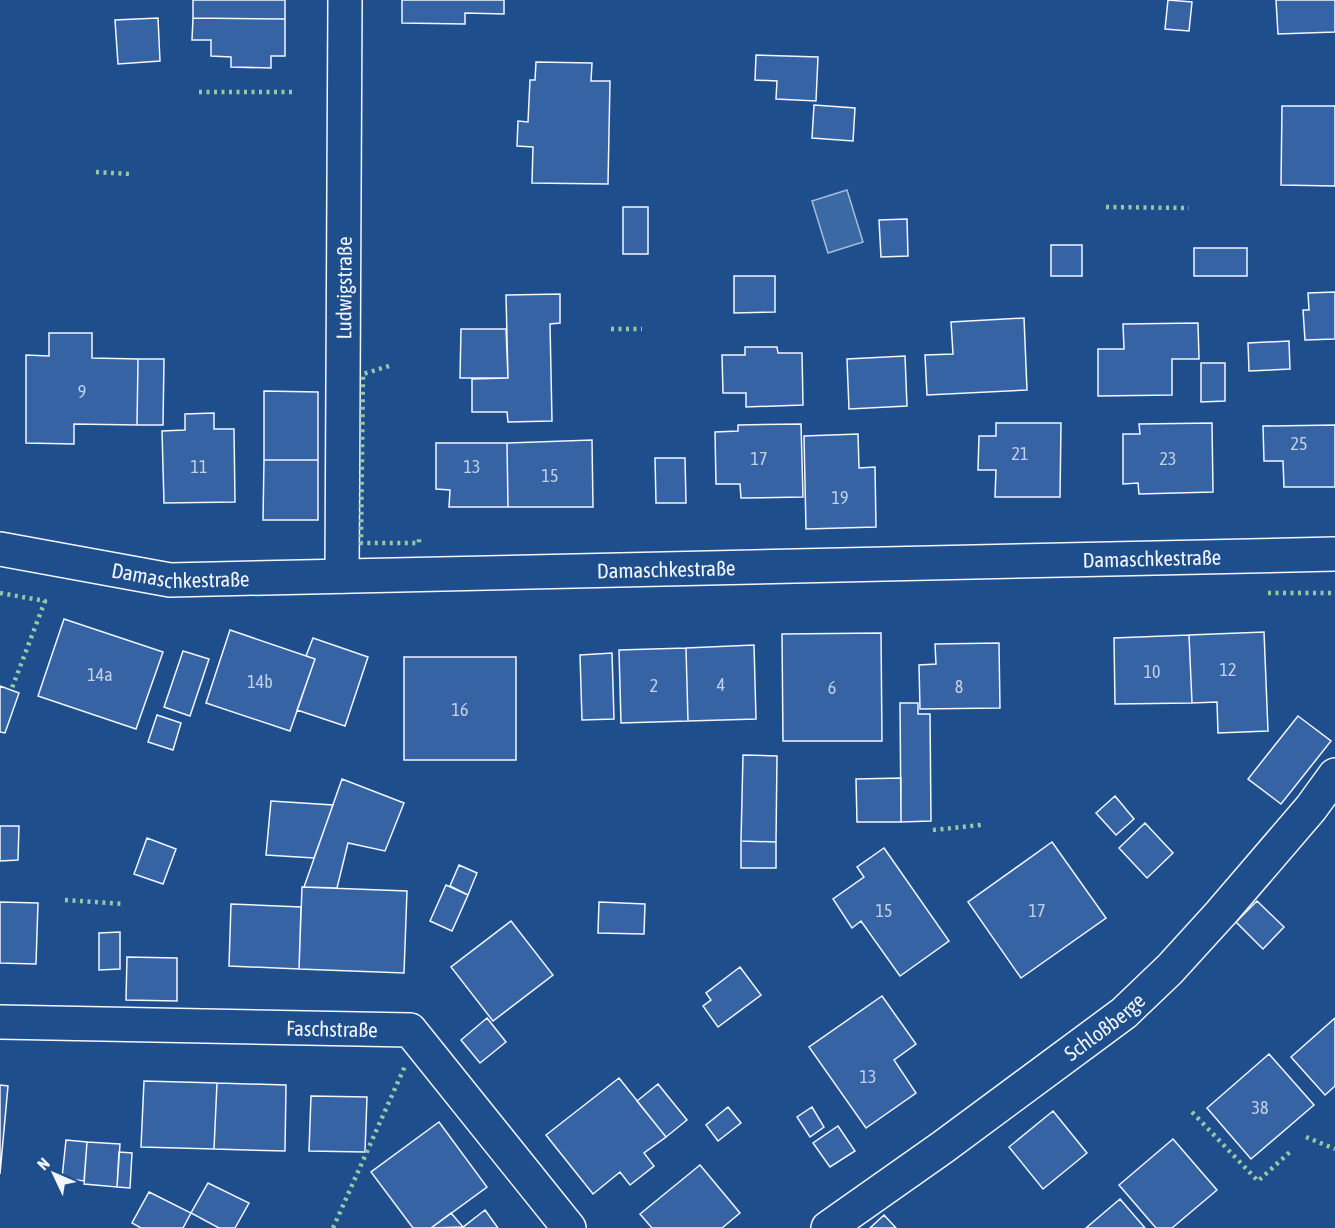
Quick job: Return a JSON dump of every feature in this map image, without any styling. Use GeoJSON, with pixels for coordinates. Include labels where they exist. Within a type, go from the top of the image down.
{"type":"FeatureCollection","features":[{"type":"Feature","properties":{"kind":"street","name":"Ludwigstraße"},"geometry":{"type":"LineString","coordinates":[[342,576],[345,0]]}},
{"type":"Feature","properties":{"kind":"street","name":"Damaschkestraße"},"geometry":{"type":"LineString","coordinates":[[0,549],[170,580],[1335,554]]}},
{"type":"Feature","properties":{"kind":"street","name":"Schloßberge"},"geometry":{"type":"LineString","coordinates":[[828,1228],[1124,1013],[1170,969],[1221,913],[1311,808],[1335,775]]}},
{"type":"Feature","properties":{"kind":"street","name":"Faschstraße"},"geometry":{"type":"LineString","coordinates":[[0,1022],[410,1030],[568,1228]]}},
{"type":"Feature","properties":{"kind":"water"},"geometry":{"type":"Polygon","coordinates":[[[847,190],[863,242],[828,253],[812,201],[847,190]]]}},
{"type":"Feature","properties":{"kind":"building"},"geometry":{"type":"Polygon","coordinates":[[[193,0],[285,0],[285,19],[193,18],[193,0]]]}},
{"type":"Feature","properties":{"kind":"building"},"geometry":{"type":"Polygon","coordinates":[[[402,0],[504,0],[504,14],[465,13],[465,24],[402,23],[402,0]]]}},
{"type":"Feature","properties":{"kind":"building"},"geometry":{"type":"Polygon","coordinates":[[[1168,0],[1192,2],[1189,31],[1165,29],[1168,0]]]}},
{"type":"Feature","properties":{"kind":"building"},"geometry":{"type":"Polygon","coordinates":[[[1276,0],[1335,0],[1335,32],[1278,34],[1276,0]]]}},
{"type":"Feature","properties":{"kind":"building"},"geometry":{"type":"Polygon","coordinates":[[[158,18],[160,61],[118,64],[115,20],[158,18]]]}},
{"type":"Feature","properties":{"kind":"building"},"geometry":{"type":"Polygon","coordinates":[[[193,18],[285,19],[285,56],[271,56],[271,68],[231,67],[231,57],[211,56],[211,40],[192,40],[193,18]]]}},
{"type":"Feature","properties":{"kind":"building"},"geometry":{"type":"Polygon","coordinates":[[[756,55],[818,57],[816,101],[776,99],[777,81],[755,80],[756,55]]]}},
{"type":"Feature","properties":{"kind":"building"},"geometry":{"type":"Polygon","coordinates":[[[536,62],[592,63],[591,81],[610,81],[608,184],[532,183],[533,147],[517,146],[518,121],[528,122],[530,80],[535,80],[536,62]]]}},
{"type":"Feature","properties":{"kind":"building"},"geometry":{"type":"Polygon","coordinates":[[[814,105],[855,108],[853,141],[812,138],[814,105]]]}},
{"type":"Feature","properties":{"kind":"building"},"geometry":{"type":"Polygon","coordinates":[[[1282,106],[1335,106],[1335,186],[1281,185],[1282,106]]]}},
{"type":"Feature","properties":{"kind":"building"},"geometry":{"type":"Polygon","coordinates":[[[623,207],[648,207],[648,254],[623,254],[623,207]]]}},
{"type":"Feature","properties":{"kind":"building"},"geometry":{"type":"Polygon","coordinates":[[[907,219],[908,256],[881,257],[879,220],[907,219]]]}},
{"type":"Feature","properties":{"kind":"building"},"geometry":{"type":"Polygon","coordinates":[[[1051,245],[1082,245],[1082,276],[1051,276],[1051,245]]]}},
{"type":"Feature","properties":{"kind":"building"},"geometry":{"type":"Polygon","coordinates":[[[1194,248],[1247,248],[1247,276],[1194,276],[1194,248]]]}},
{"type":"Feature","properties":{"kind":"building"},"geometry":{"type":"Polygon","coordinates":[[[734,276],[775,276],[775,312],[734,313],[734,276]]]}},
{"type":"Feature","properties":{"kind":"building"},"geometry":{"type":"Polygon","coordinates":[[[1335,292],[1335,339],[1305,340],[1303,310],[1309,310],[1308,293],[1335,292]]]}},
{"type":"Feature","properties":{"kind":"building"},"geometry":{"type":"Polygon","coordinates":[[[560,294],[560,323],[550,324],[552,421],[508,422],[507,412],[472,412],[472,379],[508,378],[506,295],[560,294]]]}},
{"type":"Feature","properties":{"kind":"building"},"geometry":{"type":"Polygon","coordinates":[[[1024,318],[1027,390],[927,395],[925,355],[953,354],[951,322],[1024,318]]]}},
{"type":"Feature","properties":{"kind":"building"},"geometry":{"type":"Polygon","coordinates":[[[1198,323],[1199,359],[1172,359],[1172,395],[1098,396],[1098,349],[1124,349],[1123,324],[1198,323]]]}},
{"type":"Feature","properties":{"kind":"building"},"geometry":{"type":"Polygon","coordinates":[[[461,329],[506,329],[508,378],[460,378],[461,329]]]}},
{"type":"Feature","properties":{"kind":"building"},"geometry":{"type":"Polygon","coordinates":[[[49,333],[92,333],[92,358],[138,359],[137,425],[74,424],[74,444],[26,443],[26,355],[49,356],[49,333]]]}},
{"type":"Feature","properties":{"kind":"building"},"geometry":{"type":"Polygon","coordinates":[[[1289,341],[1290,369],[1249,371],[1248,343],[1289,341]]]}},
{"type":"Feature","properties":{"kind":"building"},"geometry":{"type":"Polygon","coordinates":[[[745,347],[777,347],[778,353],[802,353],[803,405],[746,407],[746,393],[723,393],[722,355],[745,355],[745,347]]]}},
{"type":"Feature","properties":{"kind":"building"},"geometry":{"type":"Polygon","coordinates":[[[905,356],[907,406],[849,409],[847,359],[905,356]]]}},
{"type":"Feature","properties":{"kind":"building"},"geometry":{"type":"Polygon","coordinates":[[[138,359],[164,359],[163,425],[137,425],[138,359]]]}},
{"type":"Feature","properties":{"kind":"building"},"geometry":{"type":"Polygon","coordinates":[[[1201,363],[1225,363],[1225,401],[1201,402],[1201,363]]]}},
{"type":"Feature","properties":{"kind":"building"},"geometry":{"type":"Polygon","coordinates":[[[264,391],[318,392],[318,460],[264,460],[264,391]]]}},
{"type":"Feature","properties":{"kind":"building"},"geometry":{"type":"Polygon","coordinates":[[[214,413],[214,429],[234,429],[235,502],[164,503],[162,431],[185,430],[185,414],[214,413]]]}},
{"type":"Feature","properties":{"kind":"building"},"geometry":{"type":"Polygon","coordinates":[[[996,423],[1061,423],[1060,497],[995,497],[996,470],[978,470],[979,436],[996,436],[996,423]]]}},
{"type":"Feature","properties":{"kind":"building"},"geometry":{"type":"Polygon","coordinates":[[[1212,423],[1213,492],[1139,494],[1138,483],[1123,484],[1123,434],[1140,434],[1139,424],[1212,423]]]}},
{"type":"Feature","properties":{"kind":"building"},"geometry":{"type":"Polygon","coordinates":[[[801,424],[803,497],[741,498],[740,484],[716,484],[715,432],[738,431],[738,425],[801,424]]]}},
{"type":"Feature","properties":{"kind":"building"},"geometry":{"type":"Polygon","coordinates":[[[1335,425],[1335,487],[1284,487],[1283,461],[1264,461],[1263,426],[1335,425]]]}},
{"type":"Feature","properties":{"kind":"building"},"geometry":{"type":"Polygon","coordinates":[[[858,434],[859,468],[875,467],[876,527],[806,529],[804,436],[858,434]]]}},
{"type":"Feature","properties":{"kind":"building"},"geometry":{"type":"Polygon","coordinates":[[[592,440],[593,507],[508,507],[507,443],[592,440]]]}},
{"type":"Feature","properties":{"kind":"building"},"geometry":{"type":"Polygon","coordinates":[[[436,443],[507,443],[508,507],[449,507],[450,490],[436,489],[436,443]]]}},
{"type":"Feature","properties":{"kind":"building"},"geometry":{"type":"Polygon","coordinates":[[[655,458],[685,458],[686,503],[656,503],[655,458]]]}},
{"type":"Feature","properties":{"kind":"building"},"geometry":{"type":"Polygon","coordinates":[[[264,460],[318,460],[318,520],[263,520],[264,460]]]}},
{"type":"Feature","properties":{"kind":"building"},"geometry":{"type":"Polygon","coordinates":[[[64,619],[163,652],[136,729],[38,696],[64,619]]]}},
{"type":"Feature","properties":{"kind":"building"},"geometry":{"type":"Polygon","coordinates":[[[230,630],[315,659],[290,731],[206,703],[230,630]]]}},
{"type":"Feature","properties":{"kind":"building"},"geometry":{"type":"Polygon","coordinates":[[[1264,632],[1268,731],[1218,733],[1217,702],[1192,703],[1189,635],[1264,632]]]}},
{"type":"Feature","properties":{"kind":"building"},"geometry":{"type":"Polygon","coordinates":[[[881,633],[882,741],[783,741],[782,634],[881,633]]]}},
{"type":"Feature","properties":{"kind":"building"},"geometry":{"type":"Polygon","coordinates":[[[1189,635],[1192,703],[1115,704],[1114,638],[1189,635]]]}},
{"type":"Feature","properties":{"kind":"building"},"geometry":{"type":"Polygon","coordinates":[[[313,638],[368,657],[345,726],[297,710],[315,659],[306,656],[313,638]]]}},
{"type":"Feature","properties":{"kind":"building"},"geometry":{"type":"Polygon","coordinates":[[[999,643],[1000,708],[920,709],[919,665],[936,664],[935,644],[999,643]]]}},
{"type":"Feature","properties":{"kind":"building"},"geometry":{"type":"Polygon","coordinates":[[[754,645],[756,719],[688,721],[686,648],[754,645]]]}},
{"type":"Feature","properties":{"kind":"building"},"geometry":{"type":"Polygon","coordinates":[[[686,648],[688,721],[621,723],[619,650],[686,648]]]}},
{"type":"Feature","properties":{"kind":"building"},"geometry":{"type":"Polygon","coordinates":[[[183,651],[209,659],[190,716],[164,707],[183,651]]]}},
{"type":"Feature","properties":{"kind":"building"},"geometry":{"type":"Polygon","coordinates":[[[612,653],[614,719],[582,720],[580,655],[612,653]]]}},
{"type":"Feature","properties":{"kind":"building"},"geometry":{"type":"Polygon","coordinates":[[[404,657],[516,657],[516,760],[404,760],[404,657]]]}},
{"type":"Feature","properties":{"kind":"building"},"geometry":{"type":"Polygon","coordinates":[[[0,686],[19,693],[5,733],[0,732],[0,686]]]}},
{"type":"Feature","properties":{"kind":"building"},"geometry":{"type":"Polygon","coordinates":[[[900,703],[918,703],[918,714],[930,714],[931,821],[901,822],[900,703]]]}},
{"type":"Feature","properties":{"kind":"building"},"geometry":{"type":"Polygon","coordinates":[[[157,715],[181,723],[173,750],[148,742],[157,715]]]}},
{"type":"Feature","properties":{"kind":"building"},"geometry":{"type":"Polygon","coordinates":[[[1298,716],[1331,741],[1281,804],[1248,779],[1298,716]]]}},
{"type":"Feature","properties":{"kind":"building"},"geometry":{"type":"Polygon","coordinates":[[[743,755],[777,756],[776,842],[741,841],[743,755]]]}},
{"type":"Feature","properties":{"kind":"building"},"geometry":{"type":"Polygon","coordinates":[[[901,778],[901,822],[857,822],[856,779],[901,778]]]}},
{"type":"Feature","properties":{"kind":"building"},"geometry":{"type":"Polygon","coordinates":[[[342,779],[404,803],[385,851],[348,843],[337,888],[304,887],[342,779]]]}},
{"type":"Feature","properties":{"kind":"building"},"geometry":{"type":"Polygon","coordinates":[[[1115,796],[1134,819],[1116,835],[1096,813],[1115,796]]]}},
{"type":"Feature","properties":{"kind":"building"},"geometry":{"type":"Polygon","coordinates":[[[271,801],[333,805],[314,858],[266,855],[271,801]]]}},
{"type":"Feature","properties":{"kind":"building"},"geometry":{"type":"Polygon","coordinates":[[[1145,823],[1173,853],[1147,878],[1119,848],[1145,823]]]}},
{"type":"Feature","properties":{"kind":"building"},"geometry":{"type":"Polygon","coordinates":[[[0,826],[19,826],[18,860],[0,861],[0,826]]]}},
{"type":"Feature","properties":{"kind":"building"},"geometry":{"type":"Polygon","coordinates":[[[147,838],[176,849],[163,884],[134,874],[147,838]]]}},
{"type":"Feature","properties":{"kind":"building"},"geometry":{"type":"Polygon","coordinates":[[[741,841],[776,842],[776,868],[741,868],[741,841]]]}},
{"type":"Feature","properties":{"kind":"building"},"geometry":{"type":"Polygon","coordinates":[[[1052,842],[1106,918],[1021,978],[968,902],[1052,842]]]}},
{"type":"Feature","properties":{"kind":"building"},"geometry":{"type":"Polygon","coordinates":[[[884,848],[949,941],[900,976],[861,921],[852,928],[833,899],[864,877],[857,867],[884,848]]]}},
{"type":"Feature","properties":{"kind":"building"},"geometry":{"type":"Polygon","coordinates":[[[459,865],[477,873],[468,895],[450,886],[459,865]]]}},
{"type":"Feature","properties":{"kind":"building"},"geometry":{"type":"Polygon","coordinates":[[[446,885],[468,895],[452,931],[430,921],[446,885]]]}},
{"type":"Feature","properties":{"kind":"building"},"geometry":{"type":"Polygon","coordinates":[[[302,887],[407,891],[404,973],[299,969],[302,887]]]}},
{"type":"Feature","properties":{"kind":"building"},"geometry":{"type":"Polygon","coordinates":[[[1257,901],[1284,927],[1263,949],[1236,922],[1257,901]]]}},
{"type":"Feature","properties":{"kind":"building"},"geometry":{"type":"Polygon","coordinates":[[[0,902],[38,903],[36,964],[0,963],[0,902]]]}},
{"type":"Feature","properties":{"kind":"building"},"geometry":{"type":"Polygon","coordinates":[[[599,902],[645,904],[644,934],[598,933],[599,902]]]}},
{"type":"Feature","properties":{"kind":"building"},"geometry":{"type":"Polygon","coordinates":[[[231,904],[301,907],[299,969],[229,966],[231,904]]]}},
{"type":"Feature","properties":{"kind":"building"},"geometry":{"type":"Polygon","coordinates":[[[511,921],[553,975],[493,1021],[451,967],[511,921]]]}},
{"type":"Feature","properties":{"kind":"building"},"geometry":{"type":"Polygon","coordinates":[[[120,932],[120,969],[99,970],[99,933],[120,932]]]}},
{"type":"Feature","properties":{"kind":"building"},"geometry":{"type":"Polygon","coordinates":[[[127,957],[177,958],[177,1001],[126,1000],[127,957]]]}},
{"type":"Feature","properties":{"kind":"building"},"geometry":{"type":"Polygon","coordinates":[[[740,967],[761,995],[718,1027],[703,1006],[711,1000],[706,993],[740,967]]]}},
{"type":"Feature","properties":{"kind":"building"},"geometry":{"type":"Polygon","coordinates":[[[882,996],[916,1044],[894,1060],[916,1093],[866,1128],[809,1047],[882,996]]]}},
{"type":"Feature","properties":{"kind":"building"},"geometry":{"type":"Polygon","coordinates":[[[487,1018],[506,1042],[480,1063],[461,1040],[487,1018]]]}},
{"type":"Feature","properties":{"kind":"building"},"geometry":{"type":"Polygon","coordinates":[[[1335,1018],[1335,1086],[1325,1095],[1291,1057],[1335,1018]]]}},
{"type":"Feature","properties":{"kind":"building"},"geometry":{"type":"Polygon","coordinates":[[[1269,1054],[1314,1105],[1251,1159],[1207,1108],[1269,1054]]]}},
{"type":"Feature","properties":{"kind":"building"},"geometry":{"type":"Polygon","coordinates":[[[619,1078],[666,1137],[644,1153],[654,1166],[630,1185],[620,1172],[593,1194],[546,1135],[619,1078]]]}},
{"type":"Feature","properties":{"kind":"building"},"geometry":{"type":"Polygon","coordinates":[[[144,1081],[217,1083],[214,1149],[141,1147],[144,1081]]]}},
{"type":"Feature","properties":{"kind":"building"},"geometry":{"type":"Polygon","coordinates":[[[217,1083],[286,1085],[285,1151],[214,1149],[217,1083]]]}},
{"type":"Feature","properties":{"kind":"building"},"geometry":{"type":"Polygon","coordinates":[[[658,1084],[687,1120],[666,1137],[637,1101],[658,1084]]]}},
{"type":"Feature","properties":{"kind":"building"},"geometry":{"type":"Polygon","coordinates":[[[0,1085],[8,1086],[0,1174],[0,1085]]]}},
{"type":"Feature","properties":{"kind":"building"},"geometry":{"type":"Polygon","coordinates":[[[311,1096],[367,1097],[365,1152],[309,1151],[311,1096]]]}},
{"type":"Feature","properties":{"kind":"building"},"geometry":{"type":"Polygon","coordinates":[[[728,1107],[741,1123],[718,1141],[706,1125],[728,1107]]]}},
{"type":"Feature","properties":{"kind":"building"},"geometry":{"type":"Polygon","coordinates":[[[812,1107],[824,1127],[810,1137],[797,1117],[812,1107]]]}},
{"type":"Feature","properties":{"kind":"building"},"geometry":{"type":"Polygon","coordinates":[[[1053,1111],[1087,1153],[1043,1189],[1009,1147],[1053,1111]]]}},
{"type":"Feature","properties":{"kind":"building"},"geometry":{"type":"Polygon","coordinates":[[[439,1122],[487,1187],[431,1228],[413,1228],[371,1172],[439,1122]]]}},
{"type":"Feature","properties":{"kind":"building"},"geometry":{"type":"Polygon","coordinates":[[[838,1126],[855,1151],[830,1167],[813,1143],[838,1126]]]}},
{"type":"Feature","properties":{"kind":"building"},"geometry":{"type":"Polygon","coordinates":[[[1173,1139],[1217,1190],[1172,1228],[1156,1228],[1119,1185],[1173,1139]]]}},
{"type":"Feature","properties":{"kind":"building"},"geometry":{"type":"Polygon","coordinates":[[[66,1140],[87,1142],[84,1181],[62,1178],[66,1140]]]}},
{"type":"Feature","properties":{"kind":"building"},"geometry":{"type":"Polygon","coordinates":[[[87,1142],[120,1144],[117,1187],[84,1184],[87,1142]]]}},
{"type":"Feature","properties":{"kind":"building"},"geometry":{"type":"Polygon","coordinates":[[[119,1152],[132,1153],[130,1188],[117,1187],[119,1152]]]}},
{"type":"Feature","properties":{"kind":"building"},"geometry":{"type":"Polygon","coordinates":[[[700,1165],[740,1213],[722,1228],[652,1228],[640,1214],[700,1165]]]}},
{"type":"Feature","properties":{"kind":"building"},"geometry":{"type":"Polygon","coordinates":[[[208,1183],[249,1203],[235,1228],[219,1228],[191,1213],[208,1183]]]}},
{"type":"Feature","properties":{"kind":"building"},"geometry":{"type":"Polygon","coordinates":[[[149,1192],[191,1213],[183,1228],[141,1228],[132,1223],[149,1192]]]}},
{"type":"Feature","properties":{"kind":"building"},"geometry":{"type":"Polygon","coordinates":[[[1120,1199],[1145,1228],[1086,1228],[1120,1199]]]}},
{"type":"Feature","properties":{"kind":"building"},"geometry":{"type":"Polygon","coordinates":[[[485,1210],[498,1228],[461,1228],[463,1227],[485,1210]]]}},
{"type":"Feature","properties":{"kind":"building"},"geometry":{"type":"Polygon","coordinates":[[[451,1213],[463,1227],[431,1228],[451,1213]]]}},
{"type":"Feature","properties":{"kind":"building"},"geometry":{"type":"Polygon","coordinates":[[[884,1215],[896,1228],[870,1228],[884,1215]]]}},
{"type":"Feature","properties":{"kind":"hedge"},"geometry":{"type":"LineString","coordinates":[[199,92],[292,92]]}},
{"type":"Feature","properties":{"kind":"hedge"},"geometry":{"type":"LineString","coordinates":[[96,172],[129,174]]}},
{"type":"Feature","properties":{"kind":"hedge"},"geometry":{"type":"LineString","coordinates":[[1106,207],[1189,208]]}},
{"type":"Feature","properties":{"kind":"hedge"},"geometry":{"type":"LineString","coordinates":[[611,329],[642,329]]}},
{"type":"Feature","properties":{"kind":"hedge"},"geometry":{"type":"LineString","coordinates":[[389,366],[363,374],[361,543],[419,543],[419,535]]}},
{"type":"Feature","properties":{"kind":"hedge"},"geometry":{"type":"LineString","coordinates":[[0,593],[45,601],[12,688]]}},
{"type":"Feature","properties":{"kind":"hedge"},"geometry":{"type":"LineString","coordinates":[[1268,593],[1335,593]]}},
{"type":"Feature","properties":{"kind":"hedge"},"geometry":{"type":"LineString","coordinates":[[933,830],[981,825]]}},
{"type":"Feature","properties":{"kind":"hedge"},"geometry":{"type":"LineString","coordinates":[[65,900],[124,904]]}},
{"type":"Feature","properties":{"kind":"hedge"},"geometry":{"type":"LineString","coordinates":[[333,1228],[405,1066]]}},
{"type":"Feature","properties":{"kind":"hedge"},"geometry":{"type":"LineString","coordinates":[[1192,1112],[1258,1181],[1291,1151]]}},
{"type":"Feature","properties":{"kind":"hedge"},"geometry":{"type":"LineString","coordinates":[[1306,1137],[1335,1149]]}}]}
